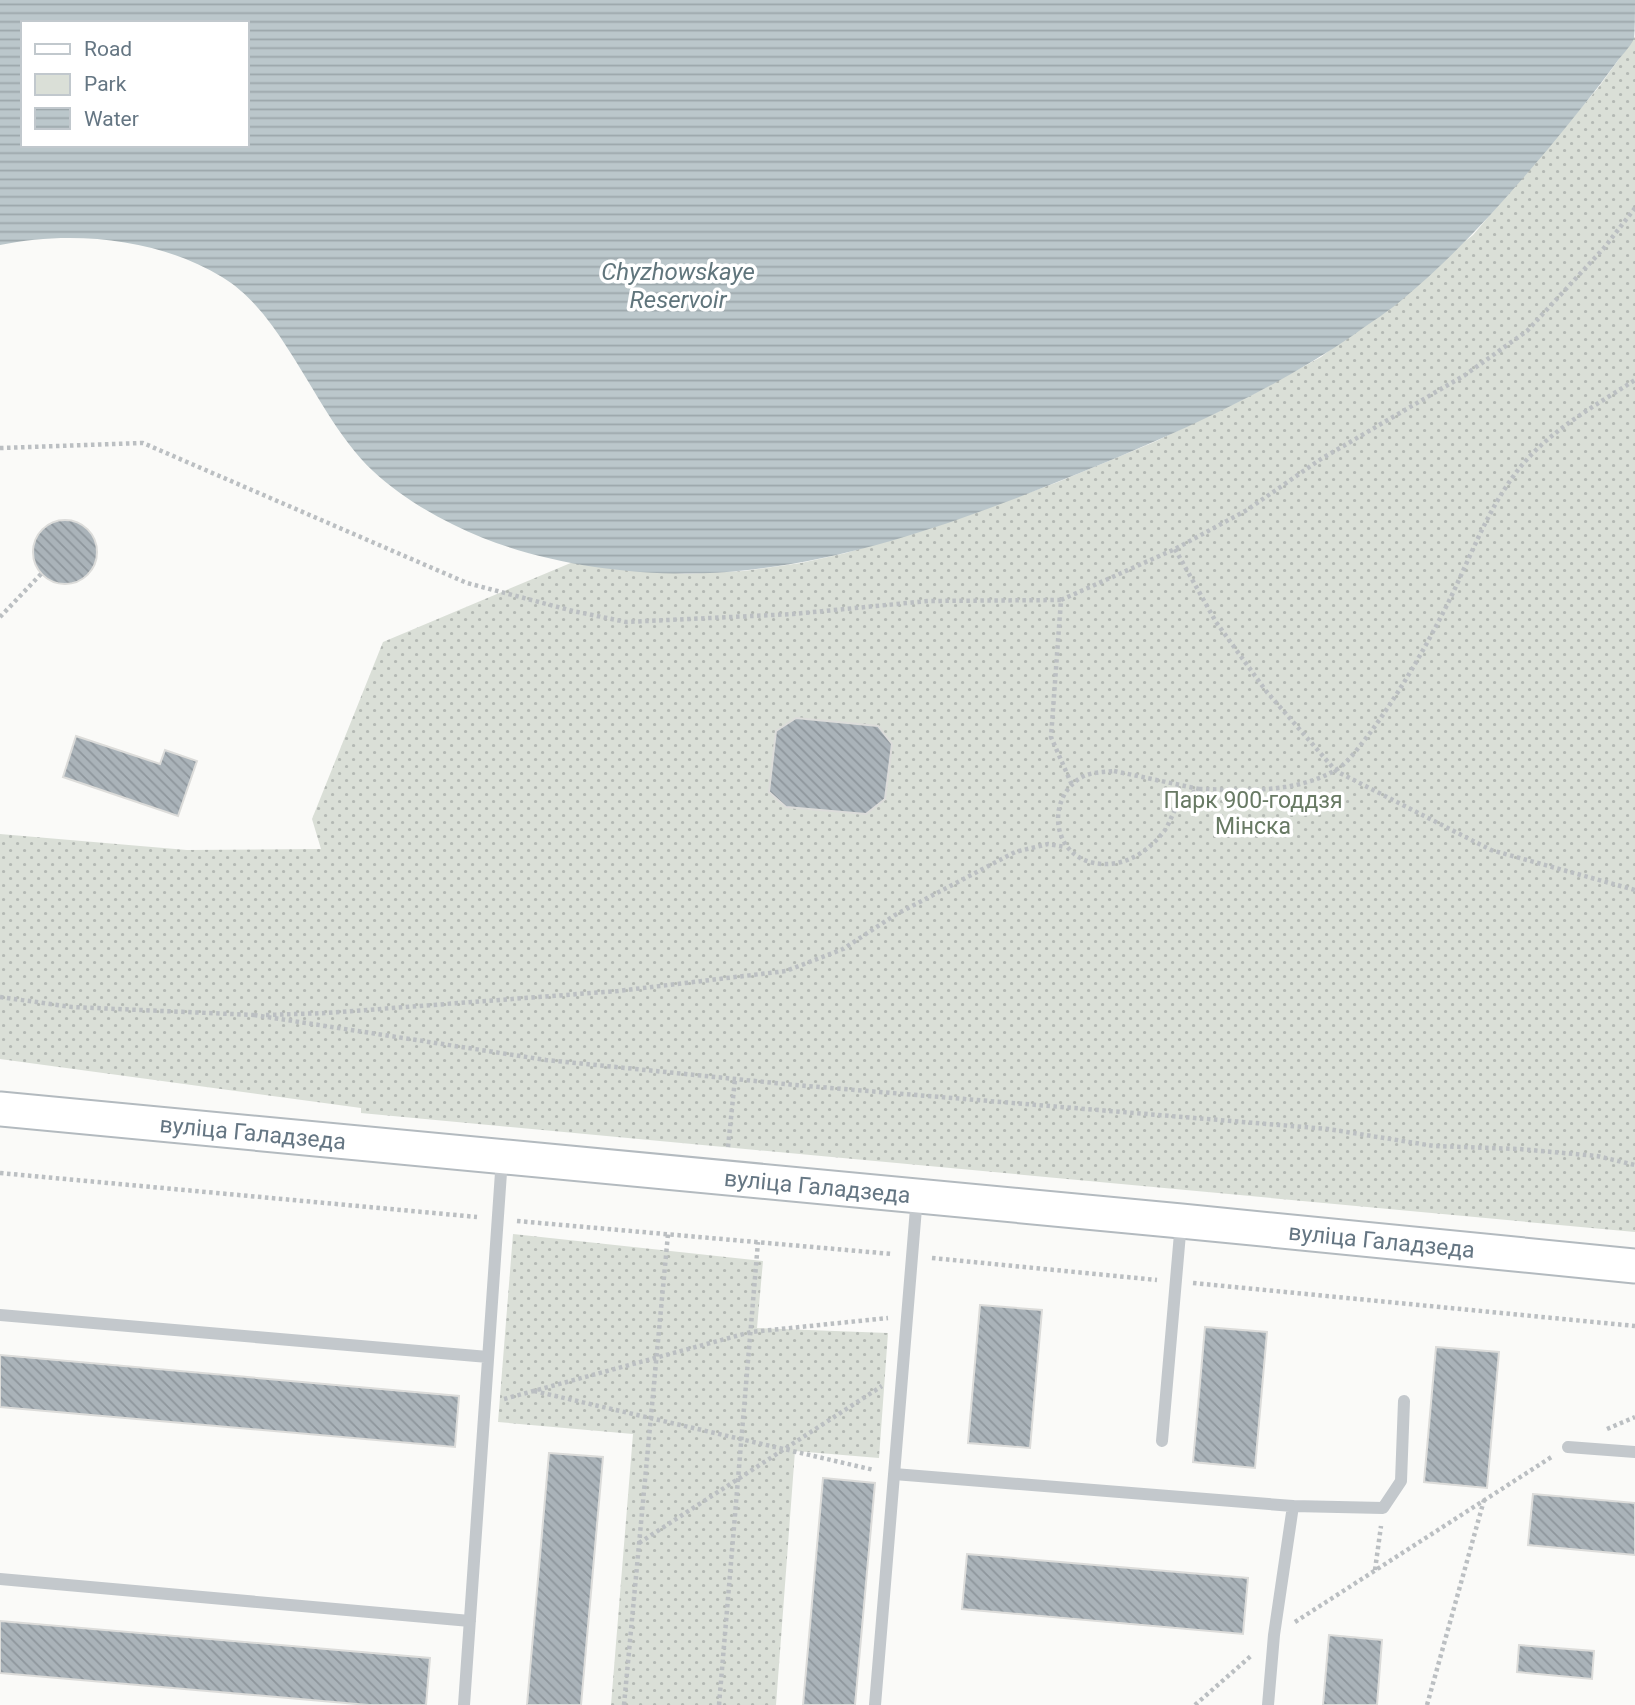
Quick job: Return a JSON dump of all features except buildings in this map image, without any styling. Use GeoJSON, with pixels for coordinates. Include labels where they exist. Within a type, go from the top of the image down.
{"type":"FeatureCollection","features":[{"type":"Feature","properties":{"kind":"street","name":"вуліца Галадзеда"},"geometry":{"type":"LineString","coordinates":[[0,1109],[1635,1266]]}},
{"type":"Feature","properties":{"kind":"lane"},"geometry":{"type":"LineString","coordinates":[[464,1705],[502,1158]]}},
{"type":"Feature","properties":{"kind":"lane"},"geometry":{"type":"LineString","coordinates":[[875,1705],[917,1196]]}},
{"type":"Feature","properties":{"kind":"lane"},"geometry":{"type":"LineString","coordinates":[[1163,1441],[1181,1221]]}},
{"type":"Feature","properties":{"kind":"lane"},"geometry":{"type":"LineString","coordinates":[[0,1315],[488,1357]]}},
{"type":"Feature","properties":{"kind":"lane"},"geometry":{"type":"LineString","coordinates":[[894,1474],[1293,1506],[1383,1508],[1401,1482],[1405,1401]]}},
{"type":"Feature","properties":{"kind":"lane"},"geometry":{"type":"LineString","coordinates":[[1568,1447],[1635,1452]]}},
{"type":"Feature","properties":{"kind":"lane"},"geometry":{"type":"LineString","coordinates":[[1268,1705],[1274,1635],[1293,1506]]}},
{"type":"Feature","properties":{"kind":"lane"},"geometry":{"type":"LineString","coordinates":[[0,1579],[470,1621]]}},
{"type":"Feature","properties":{"kind":"path"},"geometry":{"type":"LineString","coordinates":[[0,448],[143,443],[467,583],[626,622],[793,614],[928,601],[1061,600],[1175,549],[1247,510],[1321,459],[1465,375],[1527,331],[1604,248],[1635,208]]}},
{"type":"Feature","properties":{"kind":"path"},"geometry":{"type":"LineString","coordinates":[[1065,847],[1058,820],[1059,806],[1072,785],[1083,777],[1098,772],[1114,771],[1199,789],[1266,790],[1299,785],[1336,771],[1355,752],[1393,699],[1449,601],[1495,502],[1516,472],[1537,449],[1562,429],[1635,380]]}},
{"type":"Feature","properties":{"kind":"path"},"geometry":{"type":"LineString","coordinates":[[1175,549],[1216,622],[1266,691],[1336,771],[1490,850],[1635,890]]}},
{"type":"Feature","properties":{"kind":"path"},"geometry":{"type":"LineString","coordinates":[[0,617],[41,574]]}},
{"type":"Feature","properties":{"kind":"path"},"geometry":{"type":"LineString","coordinates":[[1061,600],[1051,737],[1072,785]]}},
{"type":"Feature","properties":{"kind":"path"},"geometry":{"type":"LineString","coordinates":[[0,997],[72,1007],[254,1015],[327,1013],[618,991],[786,971],[843,949],[895,915],[1015,852],[1048,844],[1065,847],[1077,856],[1104,864],[1120,863],[1139,855],[1166,828],[1174,810],[1185,798],[1199,789]]}},
{"type":"Feature","properties":{"kind":"path"},"geometry":{"type":"LineString","coordinates":[[254,1015],[546,1060],[735,1079],[1328,1129],[1434,1146],[1520,1149],[1597,1156],[1635,1165]]}},
{"type":"Feature","properties":{"kind":"path"},"geometry":{"type":"LineString","coordinates":[[728,1148],[735,1079]]}},
{"type":"Feature","properties":{"kind":"path"},"geometry":{"type":"LineString","coordinates":[[0,1173],[912,1256],[1635,1326]]}},
{"type":"Feature","properties":{"kind":"path"},"geometry":{"type":"LineString","coordinates":[[624,1705],[667,1234]]}},
{"type":"Feature","properties":{"kind":"path"},"geometry":{"type":"LineString","coordinates":[[719,1705],[758,1242]]}},
{"type":"Feature","properties":{"kind":"path"},"geometry":{"type":"LineString","coordinates":[[485,1404],[751,1332],[907,1316]]}},
{"type":"Feature","properties":{"kind":"path"},"geometry":{"type":"LineString","coordinates":[[639,1544],[902,1373]]}},
{"type":"Feature","properties":{"kind":"path"},"geometry":{"type":"LineString","coordinates":[[534,1391],[894,1474]]}},
{"type":"Feature","properties":{"kind":"path"},"geometry":{"type":"LineString","coordinates":[[1195,1705],[1274,1635],[1568,1447],[1635,1416]]}},
{"type":"Feature","properties":{"kind":"path"},"geometry":{"type":"LineString","coordinates":[[1427,1705],[1484,1500]]}},
{"type":"Feature","properties":{"kind":"path"},"geometry":{"type":"LineString","coordinates":[[1375,1570],[1383,1508]]}},
{"type":"Feature","properties":{"kind":"green space","name":"Парк 900-годдзя Мінска"},"geometry":{"type":"Polygon","coordinates":[[[1635,37],[1635,1232],[361,1113],[361,1108],[0,1059],[0,834],[187,850],[321,849],[312,819],[383,642],[573,562],[685,574],[744,571],[846,553],[971,514],[1058,482],[1152,443],[1242,400],[1321,357],[1473,235],[1598,88],[1635,37]]]}},
{"type":"Feature","properties":{"kind":"green space"},"geometry":{"type":"Polygon","coordinates":[[[513,1234],[763,1261],[757,1328],[888,1333],[879,1458],[795,1451],[776,1705],[611,1705],[633,1434],[498,1422],[513,1234]]]}},
{"type":"Feature","properties":{"kind":"water","name":"Chyzhowskaye Reservoir"},"geometry":{"type":"Polygon","coordinates":[[[0,0],[1635,0],[1634,39],[1548,149],[1461,246],[1397,304],[1355,334],[1262,390],[1165,437],[1099,465],[927,530],[838,555],[793,564],[716,573],[648,572],[579,564],[513,549],[483,538],[425,509],[398,491],[360,458],[338,429],[267,319],[241,291],[222,277],[170,253],[143,246],[85,238],[28,240],[0,245],[0,0]]]}}]}
